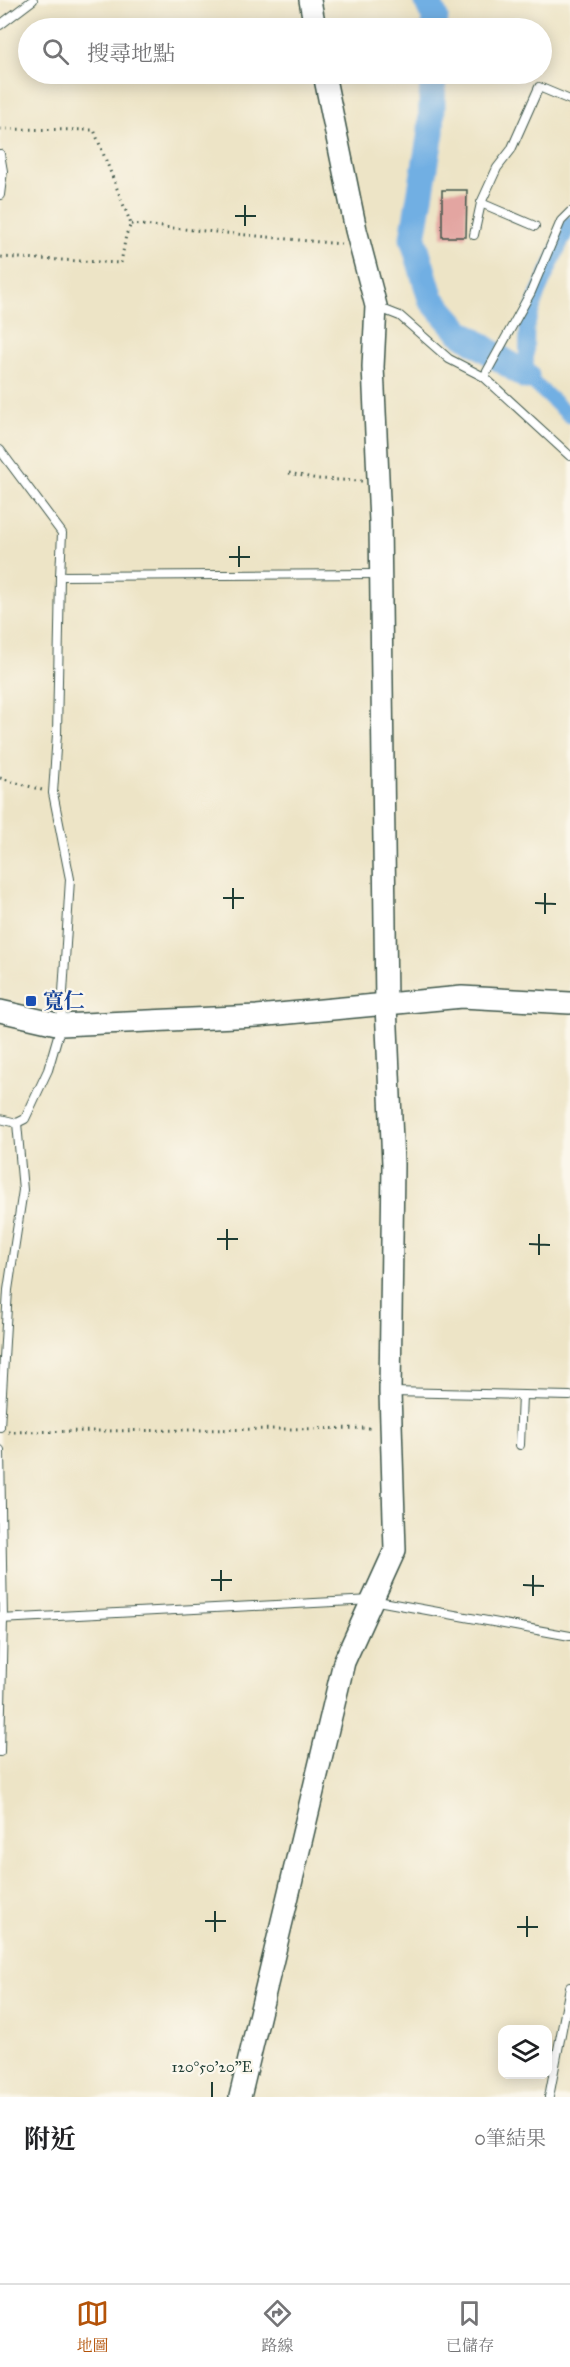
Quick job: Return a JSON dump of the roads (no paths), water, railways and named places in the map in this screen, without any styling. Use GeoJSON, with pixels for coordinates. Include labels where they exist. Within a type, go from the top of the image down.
{"type":"FeatureCollection","features":[{"type":"Feature","properties":{"kind":"street"},"geometry":{"type":"LineString","coordinates":[[309,0],[313,18]]}},
{"type":"Feature","properties":{"kind":"street"},"geometry":{"type":"LineString","coordinates":[[240,2097],[344,1662],[395,1550],[390,1392],[393,1164],[386,1005],[381,574],[373,367],[376,306],[326,84]]}},
{"type":"Feature","properties":{"kind":"street"},"geometry":{"type":"LineString","coordinates":[[0,1011],[61,1025],[257,1016],[462,997],[570,1003]]}},
{"type":"Feature","properties":{"kind":"lane"},"geometry":{"type":"LineString","coordinates":[[0,26],[33,0]]}},
{"type":"Feature","properties":{"kind":"lane"},"geometry":{"type":"LineString","coordinates":[[474,235],[481,203],[497,168],[511,150],[539,87],[570,100]]}},
{"type":"Feature","properties":{"kind":"lane"},"geometry":{"type":"LineString","coordinates":[[0,154],[3,171],[0,195]]}},
{"type":"Feature","properties":{"kind":"lane"},"geometry":{"type":"LineString","coordinates":[[481,203],[534,226]]}},
{"type":"Feature","properties":{"kind":"lane"},"geometry":{"type":"LineString","coordinates":[[484,377],[531,292],[561,221],[570,212]]}},
{"type":"Feature","properties":{"kind":"lane"},"geometry":{"type":"LineString","coordinates":[[376,306],[400,316],[449,359],[484,377],[570,456]]}},
{"type":"Feature","properties":{"kind":"lane"},"geometry":{"type":"LineString","coordinates":[[0,450],[62,534],[57,734],[53,794],[70,879],[61,1025],[48,1070],[25,1119],[17,1123],[0,1119]]}},
{"type":"Feature","properties":{"kind":"lane"},"geometry":{"type":"LineString","coordinates":[[60,576],[381,574]]}},
{"type":"Feature","properties":{"kind":"lane"},"geometry":{"type":"LineString","coordinates":[[0,1427],[8,1290],[23,1190],[17,1123]]}},
{"type":"Feature","properties":{"kind":"lane"},"geometry":{"type":"LineString","coordinates":[[390,1392],[570,1396]]}},
{"type":"Feature","properties":{"kind":"lane"},"geometry":{"type":"LineString","coordinates":[[519,1446],[522,1395]]}},
{"type":"Feature","properties":{"kind":"lane"},"geometry":{"type":"LineString","coordinates":[[0,1450],[0,1752]]}},
{"type":"Feature","properties":{"kind":"lane"},"geometry":{"type":"LineString","coordinates":[[1,1619],[372,1600],[570,1636]]}},
{"type":"Feature","properties":{"kind":"lane"},"geometry":{"type":"LineString","coordinates":[[549,2097],[570,1987]]}},
{"type":"Feature","properties":{"kind":"waterway"},"geometry":{"type":"LineString","coordinates":[[427,0],[435,18]]}},
{"type":"Feature","properties":{"kind":"waterway"},"geometry":{"type":"LineString","coordinates":[[433,84],[431,132],[413,238],[431,299],[459,331],[526,376]]}},
{"type":"Feature","properties":{"kind":"waterway"},"geometry":{"type":"LineString","coordinates":[[570,223],[538,293],[527,327],[526,376],[570,416]]}},
{"type":"Feature","properties":{"kind":"place","name":"寬仁"},"geometry":{"type":"Point","coordinates":[31,1001]}}]}
